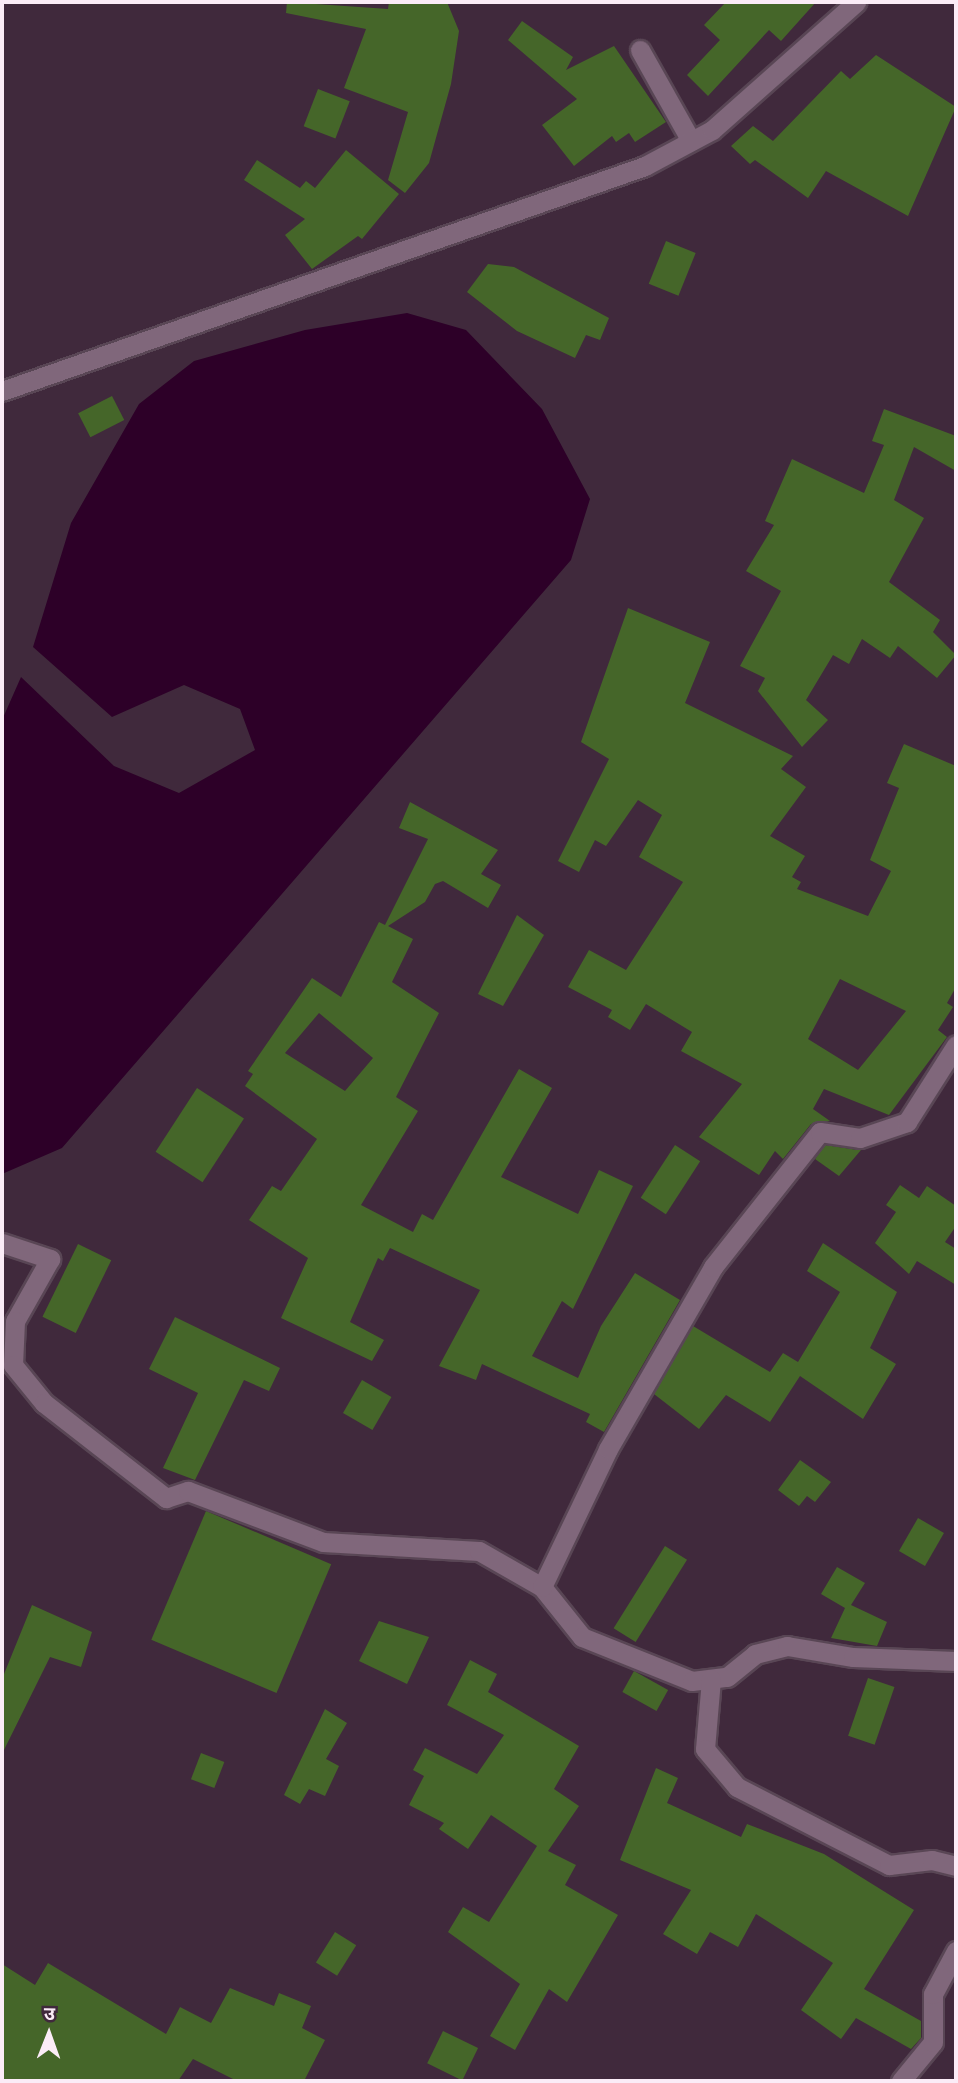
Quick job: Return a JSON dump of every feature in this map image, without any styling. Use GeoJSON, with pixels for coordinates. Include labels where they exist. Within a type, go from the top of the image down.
{"type":"FeatureCollection","features":[{"type":"Feature","properties":{"kind":"street"},"geometry":{"type":"LineString","coordinates":[[2,391],[645,166],[712,130],[856,2]]}},
{"type":"Feature","properties":{"kind":"street"},"geometry":{"type":"LineString","coordinates":[[640,50],[691,141]]}},
{"type":"Feature","properties":{"kind":"street"},"geometry":{"type":"LineString","coordinates":[[542,1587],[608,1448],[713,1267],[820,1132],[860,1138],[907,1122],[956,1045]]}},
{"type":"Feature","properties":{"kind":"street"},"geometry":{"type":"LineString","coordinates":[[2,1243],[50,1259],[15,1321],[13,1365],[44,1403],[166,1498],[188,1491],[323,1542],[479,1550],[542,1587],[582,1637],[692,1681],[727,1677],[755,1654],[787,1646],[853,1657],[956,1661]]}},
{"type":"Feature","properties":{"kind":"street"},"geometry":{"type":"LineString","coordinates":[[712,1679],[705,1749],[737,1787],[889,1865],[932,1860],[956,1866]]}},
{"type":"Feature","properties":{"kind":"street"},"geometry":{"type":"LineString","coordinates":[[901,2081],[933,2042],[933,1994],[956,1951]]}},
{"type":"Feature","properties":{"kind":"shaded area"},"geometry":{"type":"Polygon","coordinates":[[[407,313],[466,330],[542,409],[590,499],[571,560],[62,1148],[2,1174],[2,720],[21,677],[114,766],[179,793],[255,750],[240,709],[184,685],[112,717],[33,647],[71,523],[139,404],[194,361],[305,330],[407,313]]]}},
{"type":"Feature","properties":{"kind":"building"},"geometry":{"type":"Polygon","coordinates":[[[287,2],[388,9],[389,2],[447,2],[459,31],[451,84],[429,163],[405,193],[388,180],[408,112],[344,88],[366,29],[286,13],[287,2]]]}},
{"type":"Feature","properties":{"kind":"building"},"geometry":{"type":"Polygon","coordinates":[[[726,2],[816,2],[781,41],[769,30],[708,96],[687,75],[720,40],[704,25],[726,2]]]}},
{"type":"Feature","properties":{"kind":"building"},"geometry":{"type":"Polygon","coordinates":[[[522,21],[573,57],[566,70],[614,46],[666,122],[635,142],[629,133],[616,142],[612,136],[574,166],[542,125],[577,99],[508,40],[522,21]]]}},
{"type":"Feature","properties":{"kind":"building"},"geometry":{"type":"Polygon","coordinates":[[[876,55],[956,107],[908,216],[826,171],[808,198],[755,160],[750,164],[731,146],[753,126],[773,141],[841,71],[850,79],[876,55]]]}},
{"type":"Feature","properties":{"kind":"building"},"geometry":{"type":"Polygon","coordinates":[[[318,89],[350,101],[335,139],[304,126],[318,89]]]}},
{"type":"Feature","properties":{"kind":"building"},"geometry":{"type":"Polygon","coordinates":[[[346,150],[399,194],[362,239],[358,236],[312,269],[285,235],[305,219],[244,180],[257,160],[300,188],[306,181],[315,188],[346,150]]]}},
{"type":"Feature","properties":{"kind":"building"},"geometry":{"type":"Polygon","coordinates":[[[666,241],[696,253],[678,296],[649,284],[666,241]]]}},
{"type":"Feature","properties":{"kind":"building"},"geometry":{"type":"Polygon","coordinates":[[[488,264],[514,267],[609,318],[600,340],[586,335],[575,358],[517,331],[467,292],[488,264]]]}},
{"type":"Feature","properties":{"kind":"building"},"geometry":{"type":"Polygon","coordinates":[[[112,396],[124,420],[90,437],[78,413],[112,396]]]}},
{"type":"Feature","properties":{"kind":"building"},"geometry":{"type":"Polygon","coordinates":[[[884,409],[956,436],[956,471],[914,447],[894,500],[924,518],[889,582],[940,620],[933,632],[956,655],[937,678],[898,646],[890,658],[862,639],[849,664],[833,655],[806,700],[828,720],[802,747],[758,691],[765,678],[740,666],[781,591],[746,571],[774,525],[765,521],[792,459],[864,493],[884,445],[872,441],[884,409]]]}},
{"type":"Feature","properties":{"kind":"building"},"geometry":{"type":"Polygon","coordinates":[[[628,608],[710,642],[685,703],[793,756],[781,769],[806,787],[770,836],[805,856],[792,877],[801,882],[797,889],[868,916],[891,871],[870,860],[899,788],[887,783],[904,744],[956,766],[956,987],[947,1003],[953,1007],[938,1030],[947,1037],[889,1115],[824,1089],[813,1109],[830,1121],[811,1124],[783,1159],[775,1151],[759,1175],[699,1137],[742,1084],[681,1051],[692,1032],[646,1004],[630,1030],[608,1017],[612,1010],[568,987],[589,950],[626,970],[683,882],[639,857],[662,815],[638,800],[606,846],[595,840],[579,872],[558,861],[609,759],[581,742],[628,608]],[[840,979],[808,1039],[858,1070],[906,1011],[840,979]]]}},
{"type":"Feature","properties":{"kind":"building"},"geometry":{"type":"Polygon","coordinates":[[[410,802],[498,850],[481,874],[501,885],[488,908],[443,881],[435,884],[425,902],[388,926],[413,939],[392,982],[439,1013],[396,1097],[418,1111],[361,1205],[413,1232],[422,1214],[433,1220],[519,1069],[552,1088],[501,1177],[578,1214],[599,1170],[633,1186],[573,1309],[562,1301],[532,1356],[578,1378],[601,1326],[635,1273],[680,1300],[604,1432],[586,1422],[590,1414],[482,1364],[476,1380],[439,1366],[480,1290],[390,1248],[383,1261],[378,1258],[350,1322],[384,1340],[372,1361],[281,1318],[308,1258],[249,1220],[272,1186],[281,1191],[317,1139],[245,1086],[253,1074],[248,1071],[312,978],[341,997],[379,922],[385,925],[428,839],[399,828],[410,802]],[[319,1013],[285,1053],[345,1091],[373,1058],[319,1013]]]}},
{"type":"Feature","properties":{"kind":"building"},"geometry":{"type":"Polygon","coordinates":[[[517,915],[544,935],[503,1006],[478,994],[517,915]]]}},
{"type":"Feature","properties":{"kind":"building"},"geometry":{"type":"Polygon","coordinates":[[[197,1088],[244,1118],[203,1182],[156,1152],[197,1088]]]}},
{"type":"Feature","properties":{"kind":"building"},"geometry":{"type":"Polygon","coordinates":[[[675,1145],[700,1161],[666,1214],[641,1198],[675,1145]]]}},
{"type":"Feature","properties":{"kind":"building"},"geometry":{"type":"Polygon","coordinates":[[[825,1145],[861,1150],[839,1176],[815,1159],[825,1145]]]}},
{"type":"Feature","properties":{"kind":"building"},"geometry":{"type":"Polygon","coordinates":[[[900,1185],[919,1198],[927,1186],[956,1206],[956,1226],[945,1242],[956,1249],[956,1285],[917,1261],[909,1274],[875,1243],[896,1212],[886,1205],[900,1185]]]}},
{"type":"Feature","properties":{"kind":"building"},"geometry":{"type":"Polygon","coordinates":[[[823,1243],[897,1292],[870,1348],[896,1364],[863,1419],[800,1376],[770,1422],[726,1395],[699,1429],[654,1394],[693,1326],[770,1372],[783,1353],[798,1362],[840,1292],[807,1271],[823,1243]]]}},
{"type":"Feature","properties":{"kind":"building"},"geometry":{"type":"Polygon","coordinates":[[[78,1244],[111,1260],[76,1333],[42,1317],[78,1244]]]}},
{"type":"Feature","properties":{"kind":"building"},"geometry":{"type":"Polygon","coordinates":[[[175,1317],[280,1368],[269,1391],[244,1380],[195,1480],[163,1468],[198,1393],[149,1369],[175,1317]]]}},
{"type":"Feature","properties":{"kind":"building"},"geometry":{"type":"Polygon","coordinates":[[[362,1380],[391,1397],[372,1430],[343,1413],[362,1380]]]}},
{"type":"Feature","properties":{"kind":"building"},"geometry":{"type":"Polygon","coordinates":[[[800,1460],[831,1482],[815,1502],[807,1496],[799,1506],[778,1490],[800,1460]]]}},
{"type":"Feature","properties":{"kind":"building"},"geometry":{"type":"Polygon","coordinates":[[[206,1511],[331,1564],[276,1693],[151,1640],[206,1511]]]}},
{"type":"Feature","properties":{"kind":"building"},"geometry":{"type":"Polygon","coordinates":[[[918,1518],[944,1533],[925,1566],[899,1551],[918,1518]]]}},
{"type":"Feature","properties":{"kind":"building"},"geometry":{"type":"Polygon","coordinates":[[[665,1546],[687,1560],[636,1642],[614,1628],[665,1546]]]}},
{"type":"Feature","properties":{"kind":"building"},"geometry":{"type":"Polygon","coordinates":[[[837,1567],[865,1583],[851,1605],[887,1622],[877,1646],[831,1638],[845,1608],[821,1594],[837,1567]]]}},
{"type":"Feature","properties":{"kind":"building"},"geometry":{"type":"Polygon","coordinates":[[[32,1605],[92,1632],[81,1667],[50,1657],[2,1754],[2,1679],[32,1605]]]}},
{"type":"Feature","properties":{"kind":"building"},"geometry":{"type":"Polygon","coordinates":[[[379,1621],[429,1637],[407,1684],[359,1661],[379,1621]]]}},
{"type":"Feature","properties":{"kind":"building"},"geometry":{"type":"Polygon","coordinates":[[[470,1660],[497,1674],[488,1692],[579,1746],[554,1789],[579,1806],[548,1851],[576,1865],[565,1885],[618,1915],[567,2002],[549,1989],[515,2050],[490,2036],[520,1984],[448,1932],[463,1907],[489,1922],[537,1846],[491,1815],[468,1849],[439,1829],[444,1823],[409,1805],[424,1776],[413,1770],[425,1748],[477,1774],[504,1735],[447,1705],[470,1660]]]}},
{"type":"Feature","properties":{"kind":"building"},"geometry":{"type":"Polygon","coordinates":[[[634,1671],[668,1690],[656,1711],[622,1692],[634,1671]]]}},
{"type":"Feature","properties":{"kind":"building"},"geometry":{"type":"Polygon","coordinates":[[[868,1678],[894,1687],[875,1745],[848,1736],[868,1678]]]}},
{"type":"Feature","properties":{"kind":"building"},"geometry":{"type":"Polygon","coordinates":[[[325,1709],[347,1723],[326,1759],[339,1766],[325,1796],[309,1789],[300,1804],[284,1795],[325,1709]]]}},
{"type":"Feature","properties":{"kind":"building"},"geometry":{"type":"Polygon","coordinates":[[[201,1753],[224,1762],[214,1788],[191,1779],[201,1753]]]}},
{"type":"Feature","properties":{"kind":"building"},"geometry":{"type":"Polygon","coordinates":[[[656,1768],[678,1778],[667,1803],[741,1837],[747,1824],[824,1854],[914,1910],[864,1989],[921,2021],[921,2038],[911,2049],[856,2018],[841,2039],[801,2010],[833,1963],[756,1914],[738,1947],[710,1932],[697,1954],[663,1934],[691,1890],[620,1860],[656,1768]]]}},
{"type":"Feature","properties":{"kind":"building"},"geometry":{"type":"Polygon","coordinates":[[[335,1932],[356,1945],[337,1976],[316,1963],[335,1932]]]}},
{"type":"Feature","properties":{"kind":"building"},"geometry":{"type":"Polygon","coordinates":[[[48,1963],[166,2034],[180,2007],[211,2023],[230,1988],[274,2006],[279,1993],[311,2006],[302,2028],[325,2040],[304,2081],[237,2081],[193,2059],[178,2081],[2,2081],[2,1964],[35,1985],[48,1963]]]}},
{"type":"Feature","properties":{"kind":"building"},"geometry":{"type":"Polygon","coordinates":[[[443,2031],[478,2048],[462,2080],[427,2063],[443,2031]]]}}]}
